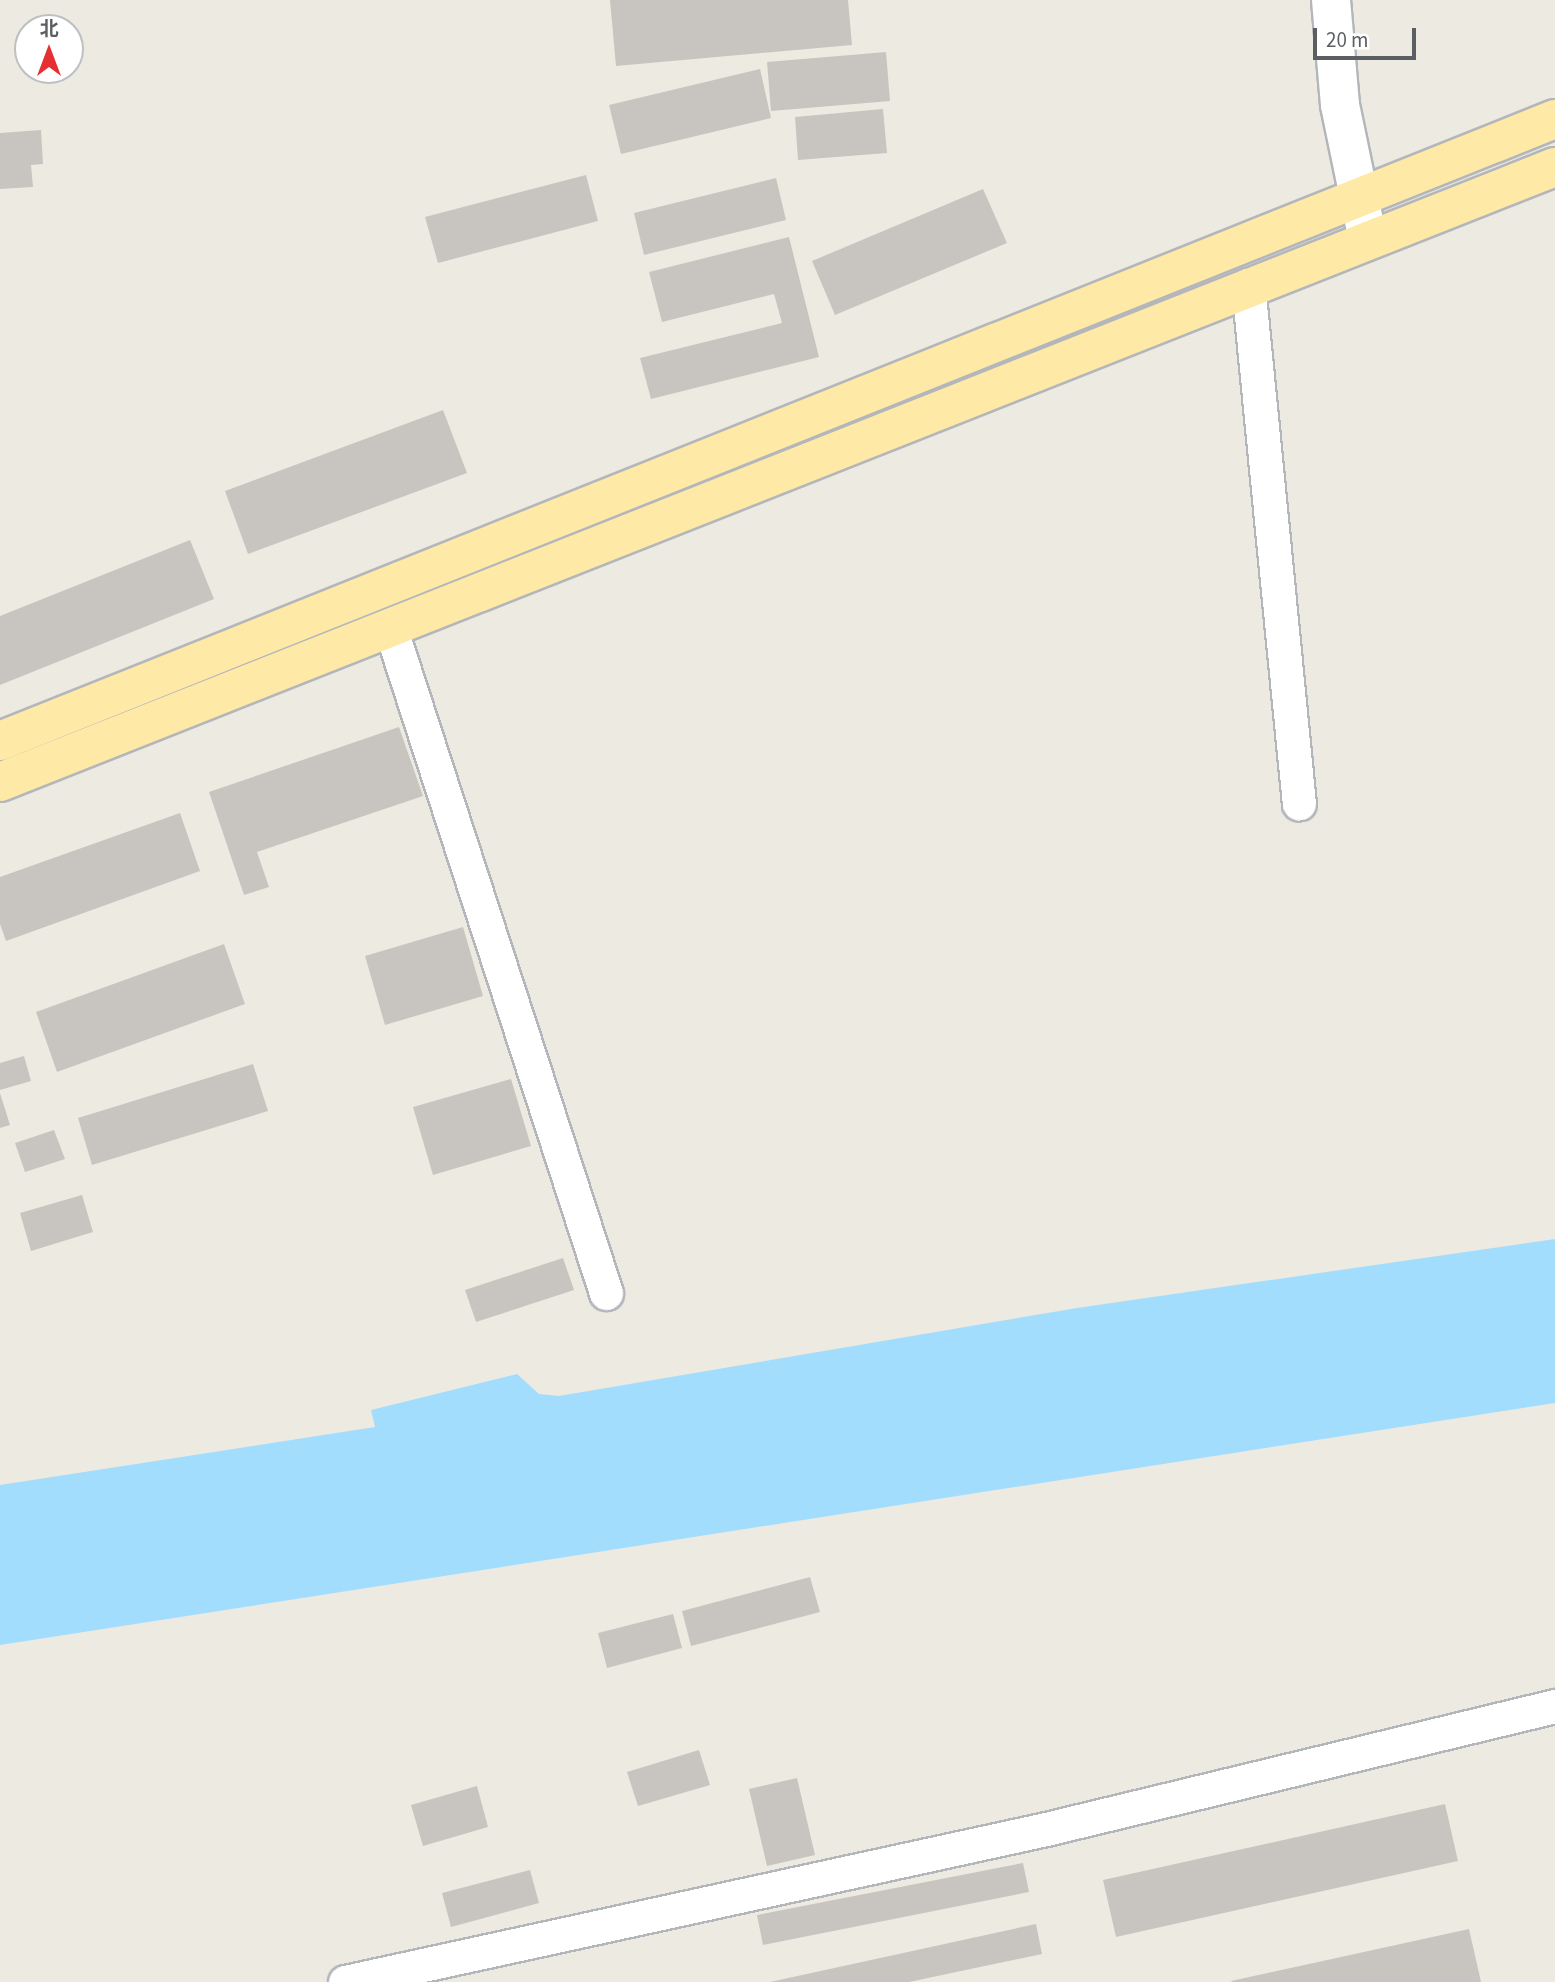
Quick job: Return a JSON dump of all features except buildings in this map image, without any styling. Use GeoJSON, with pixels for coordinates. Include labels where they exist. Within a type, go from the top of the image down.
{"type":"FeatureCollection","features":[{"type":"Feature","properties":{"kind":"main road"},"geometry":{"type":"LineString","coordinates":[[0,741],[969,356],[1359,195],[1555,119]]}},
{"type":"Feature","properties":{"kind":"main road"},"geometry":{"type":"LineString","coordinates":[[0,782],[391,630],[1248,285],[1555,167]]}},
{"type":"Feature","properties":{"kind":"street"},"geometry":{"type":"LineString","coordinates":[[1331,0],[1340,105],[1368,240]]}},
{"type":"Feature","properties":{"kind":"street"},"geometry":{"type":"LineString","coordinates":[[1248,285],[1299,804]]}},
{"type":"Feature","properties":{"kind":"street"},"geometry":{"type":"LineString","coordinates":[[391,630],[606,1293]]}},
{"type":"Feature","properties":{"kind":"street"},"geometry":{"type":"LineString","coordinates":[[345,1982],[1046,1829],[1555,1706]]}},
{"type":"Feature","properties":{"kind":"water"},"geometry":{"type":"Polygon","coordinates":[[[1555,1239],[1555,1403],[0,1645],[0,1485],[375,1427],[371,1410],[517,1374],[539,1394],[559,1396],[1077,1308],[1555,1239]]]}}]}
